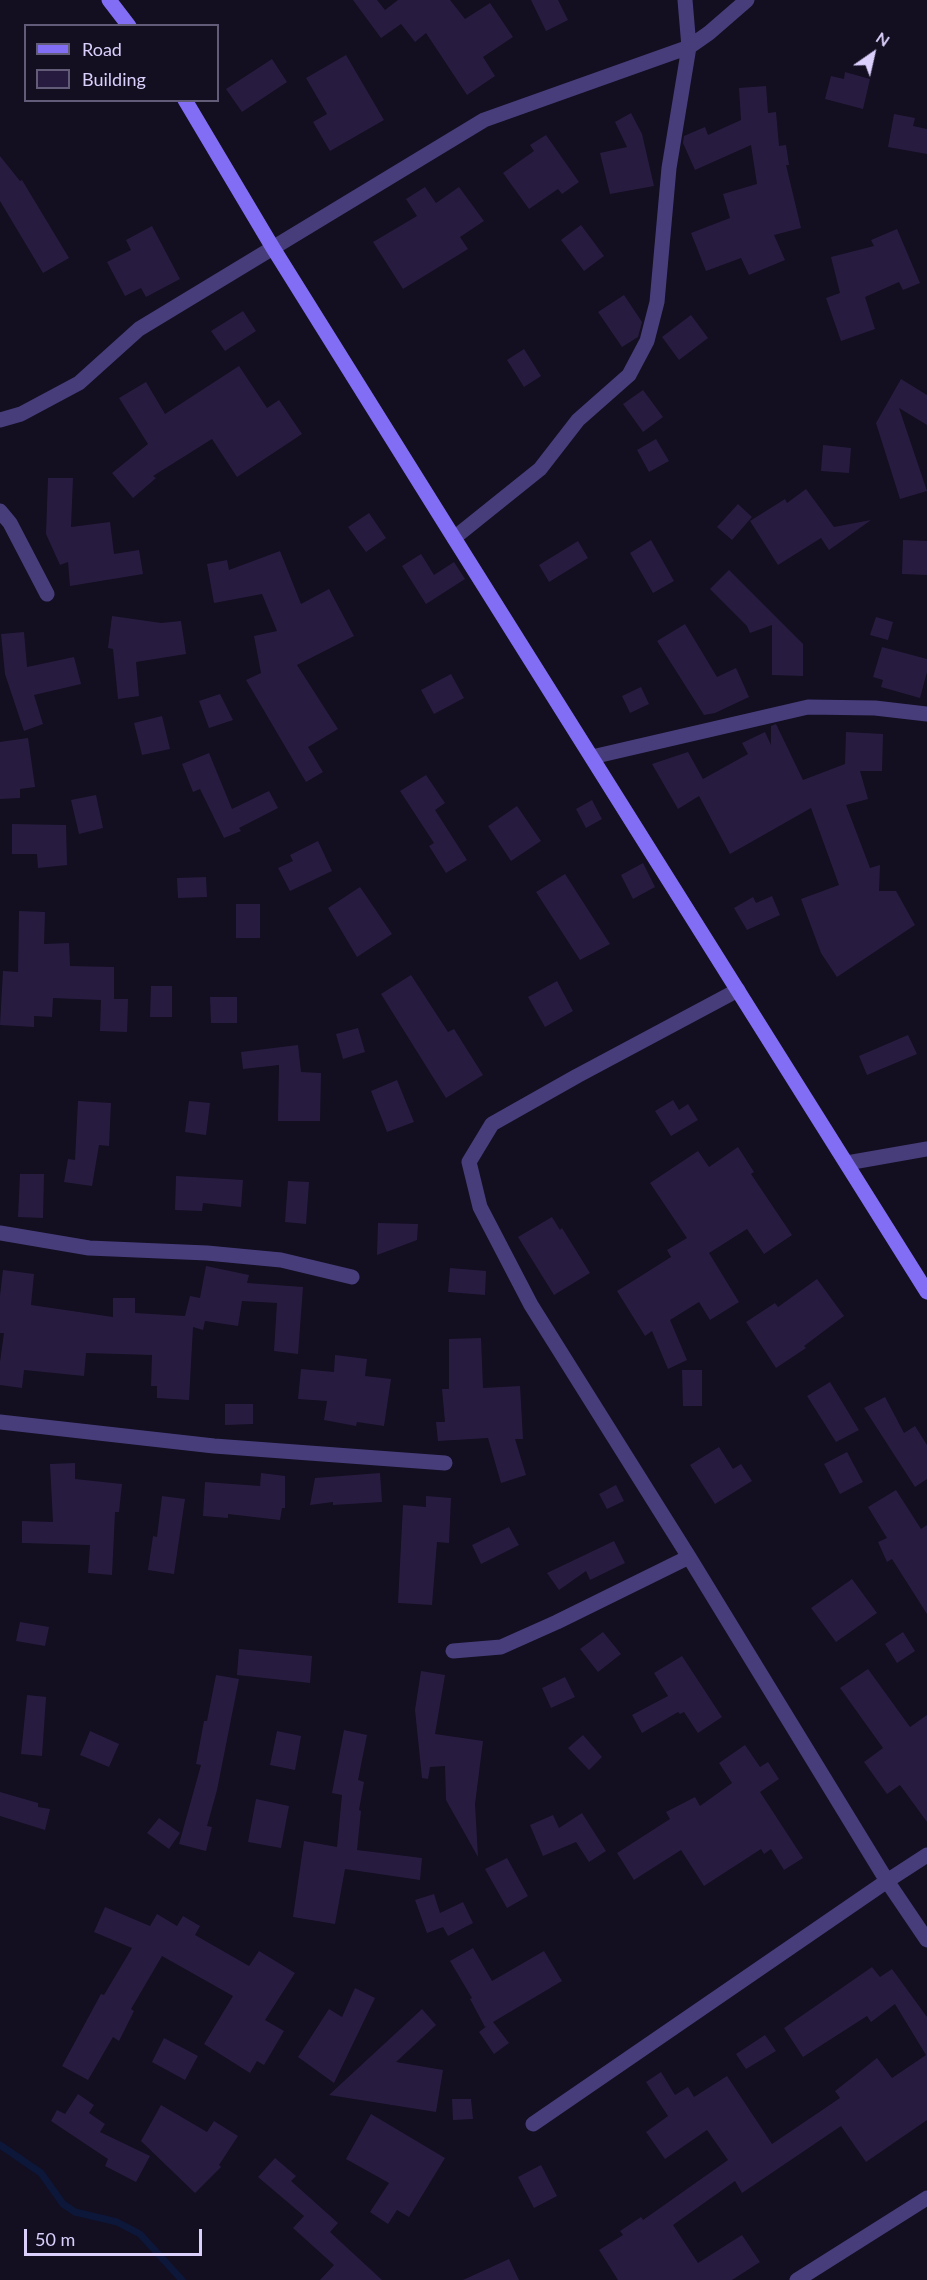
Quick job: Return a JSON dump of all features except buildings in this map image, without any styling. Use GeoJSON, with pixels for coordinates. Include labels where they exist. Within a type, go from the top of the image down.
{"type":"FeatureCollection","features":[{"type":"Feature","properties":{"kind":"street"},"geometry":{"type":"LineString","coordinates":[[109,0],[127,24]]}},
{"type":"Feature","properties":{"kind":"street"},"geometry":{"type":"LineString","coordinates":[[454,538],[540,469],[578,420],[629,375],[647,341],[657,302],[669,168],[688,47],[685,0]]}},
{"type":"Feature","properties":{"kind":"street"},"geometry":{"type":"LineString","coordinates":[[0,420],[21,414],[79,383],[139,329],[484,120],[688,47],[747,0]]}},
{"type":"Feature","properties":{"kind":"street"},"geometry":{"type":"LineString","coordinates":[[186,102],[273,248],[927,1292]]}},
{"type":"Feature","properties":{"kind":"street"},"geometry":{"type":"LineString","coordinates":[[0,511],[10,523],[47,594]]}},
{"type":"Feature","properties":{"kind":"street"},"geometry":{"type":"LineString","coordinates":[[592,757],[808,707],[875,708],[927,714]]}},
{"type":"Feature","properties":{"kind":"street"},"geometry":{"type":"LineString","coordinates":[[738,990],[492,1124],[469,1162],[480,1207],[531,1305],[689,1557],[886,1881],[927,1940]]}},
{"type":"Feature","properties":{"kind":"street"},"geometry":{"type":"LineString","coordinates":[[847,1163],[927,1149]]}},
{"type":"Feature","properties":{"kind":"street"},"geometry":{"type":"LineString","coordinates":[[0,1233],[89,1248],[207,1253],[281,1260],[352,1277]]}},
{"type":"Feature","properties":{"kind":"street"},"geometry":{"type":"LineString","coordinates":[[0,1422],[214,1446],[445,1463]]}},
{"type":"Feature","properties":{"kind":"street"},"geometry":{"type":"LineString","coordinates":[[453,1651],[501,1647],[689,1557]]}},
{"type":"Feature","properties":{"kind":"street"},"geometry":{"type":"LineString","coordinates":[[533,2124],[927,1855]]}},
{"type":"Feature","properties":{"kind":"street"},"geometry":{"type":"LineString","coordinates":[[797,2280],[927,2198]]}},
{"type":"Feature","properties":{"kind":"waterway"},"geometry":{"type":"LineString","coordinates":[[0,2145],[41,2173],[63,2204],[75,2212],[117,2222],[140,2234],[182,2280]]}}]}
